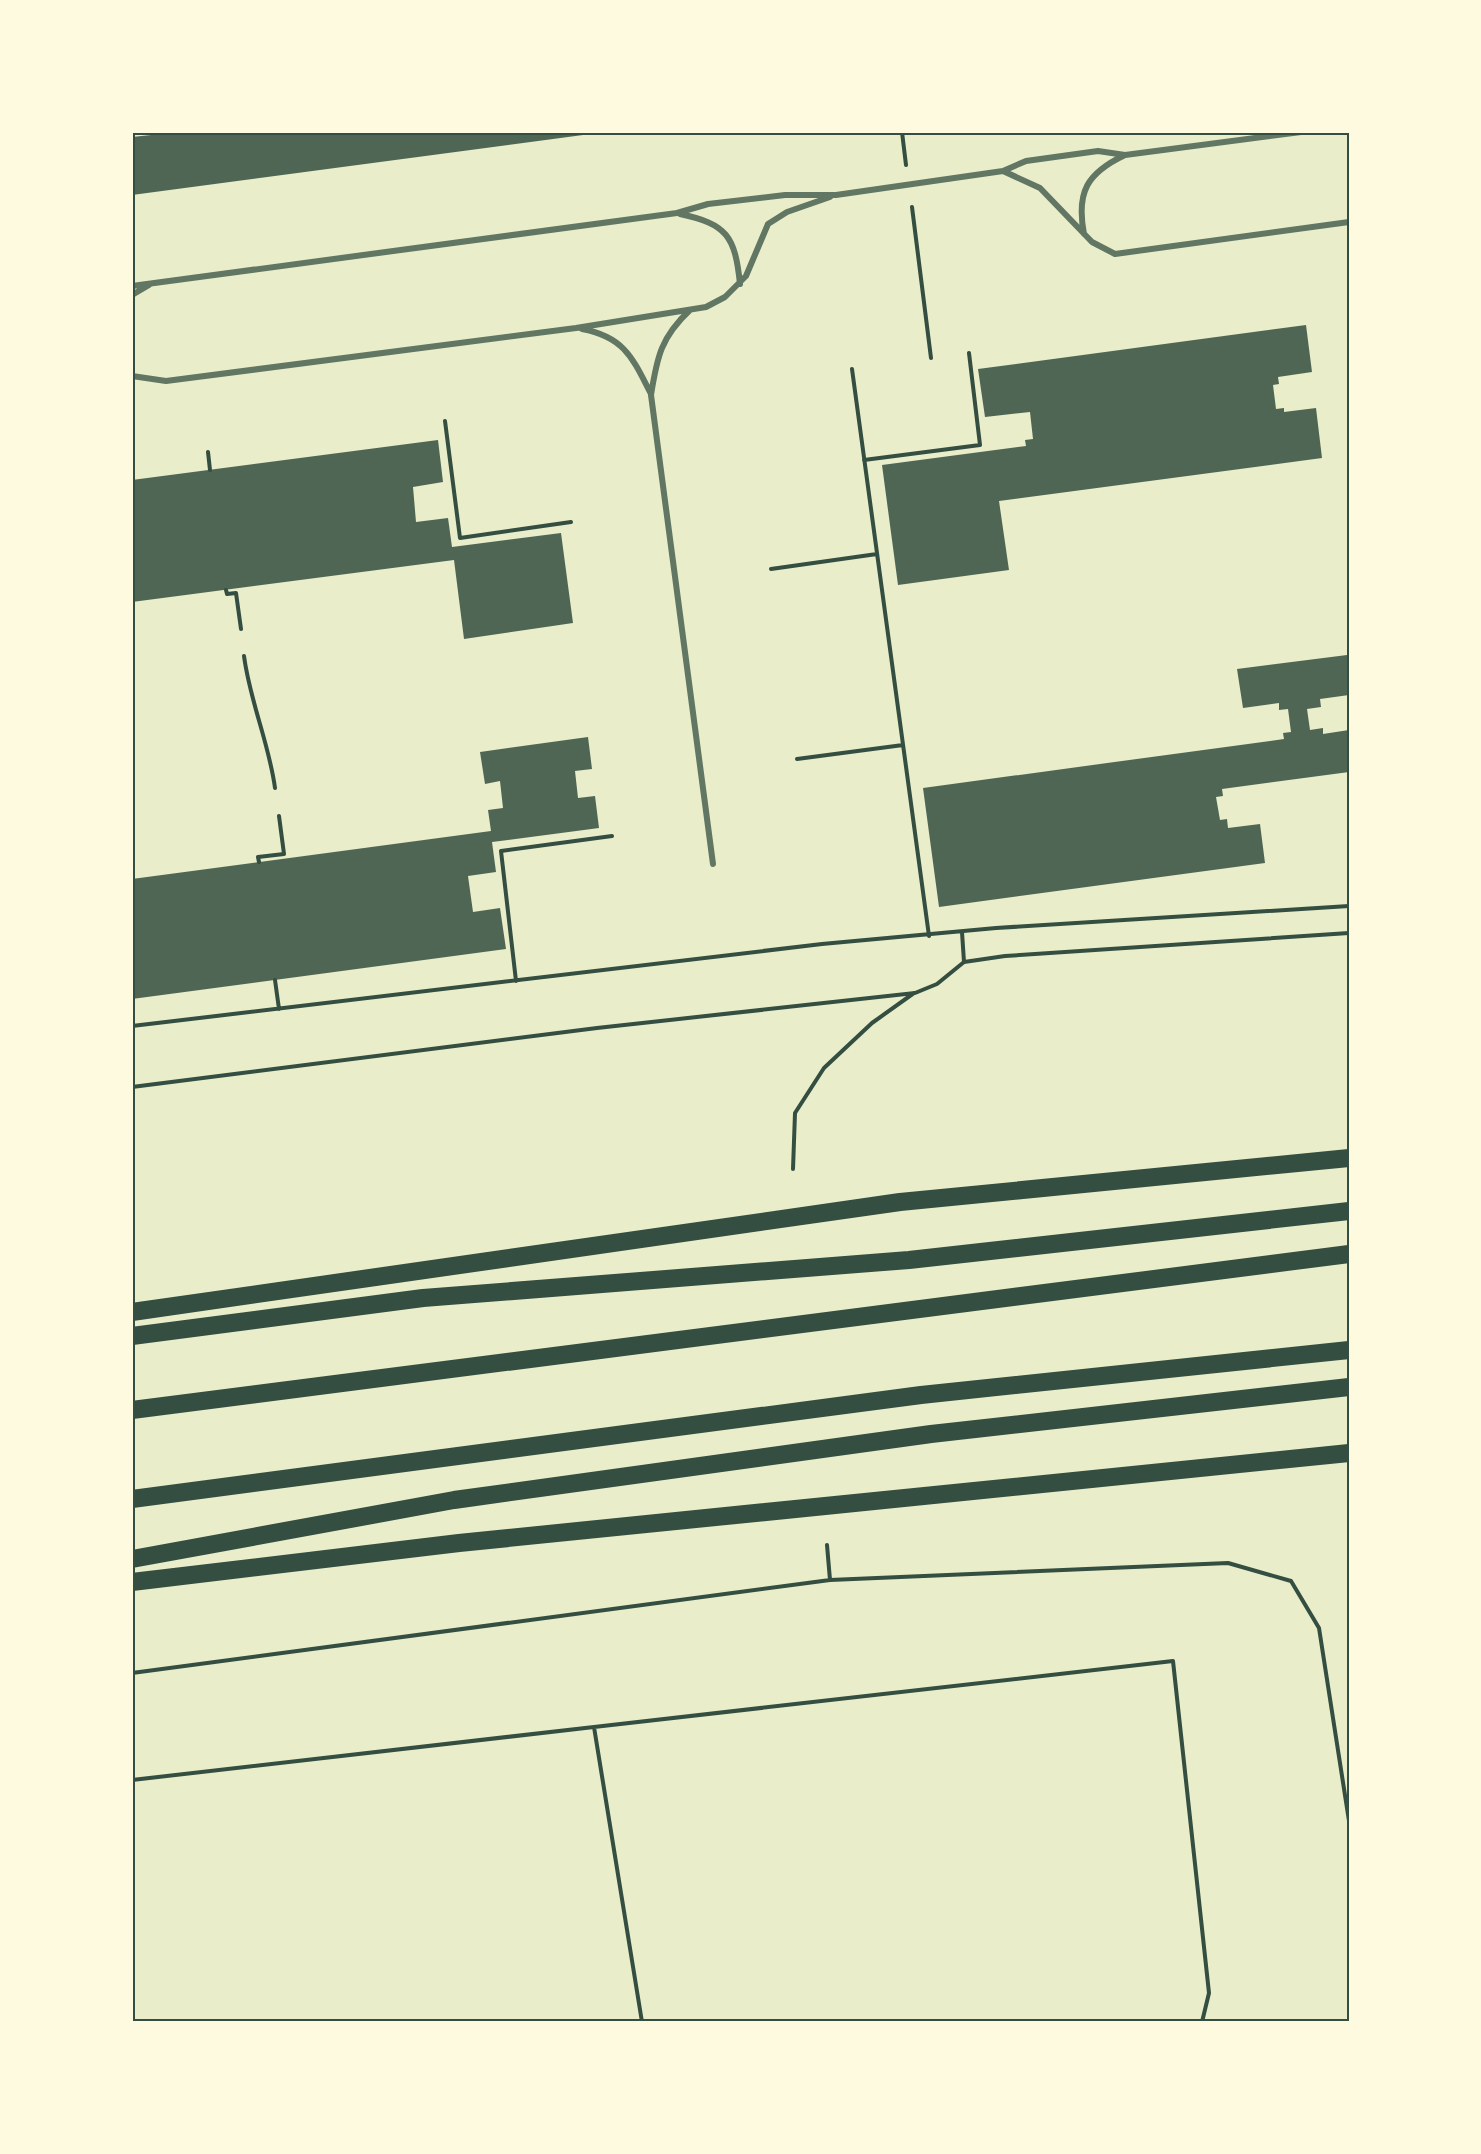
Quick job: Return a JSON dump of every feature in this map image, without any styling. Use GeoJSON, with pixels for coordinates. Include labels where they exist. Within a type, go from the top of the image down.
{"type":"FeatureCollection","features":[{"type":"Feature","properties":{"kind":"highway"},"geometry":{"type":"LineString","coordinates":[[132,1312],[900,1202],[1349,1158]]}},
{"type":"Feature","properties":{"kind":"highway"},"geometry":{"type":"LineString","coordinates":[[132,1336],[423,1298],[909,1260],[1349,1212]]}},
{"type":"Feature","properties":{"kind":"highway"},"geometry":{"type":"LineString","coordinates":[[132,1410],[1349,1254]]}},
{"type":"Feature","properties":{"kind":"highway"},"geometry":{"type":"LineString","coordinates":[[132,1499],[921,1395],[1349,1350]]}},
{"type":"Feature","properties":{"kind":"highway"},"geometry":{"type":"LineString","coordinates":[[132,1559],[477,1497],[931,1434],[1349,1387]]}},
{"type":"Feature","properties":{"kind":"highway"},"geometry":{"type":"LineString","coordinates":[[132,1582],[459,1543],[1349,1453]]}},
{"type":"Feature","properties":{"kind":"street"},"geometry":{"type":"LineString","coordinates":[[132,286],[677,213],[719,203],[784,195],[836,195],[1003,171],[1026,161],[1098,151],[1125,155],[1301,132]]}},
{"type":"Feature","properties":{"kind":"street"},"geometry":{"type":"LineString","coordinates":[[1084,235],[1081,208],[1089,182],[1100,168],[1125,155]]}},
{"type":"Feature","properties":{"kind":"street"},"geometry":{"type":"LineString","coordinates":[[1003,171],[1040,188],[1084,235],[1107,252],[1130,253],[1349,224]]}},
{"type":"Feature","properties":{"kind":"street"},"geometry":{"type":"LineString","coordinates":[[132,376],[166,381],[576,328],[691,310],[717,302],[740,284],[751,266],[758,242],[768,224],[787,212],[836,195]]}},
{"type":"Feature","properties":{"kind":"street"},"geometry":{"type":"LineString","coordinates":[[677,213],[712,223],[723,230],[735,249],[740,284]]}},
{"type":"Feature","properties":{"kind":"street"},"geometry":{"type":"LineString","coordinates":[[132,295],[152,284]]}},
{"type":"Feature","properties":{"kind":"street"},"geometry":{"type":"LineString","coordinates":[[691,310],[679,321],[661,346],[656,360],[651,395],[713,864]]}},
{"type":"Feature","properties":{"kind":"street"},"geometry":{"type":"LineString","coordinates":[[576,328],[599,332],[619,342],[630,356],[651,395]]}},
{"type":"Feature","properties":{"kind":"path"},"geometry":{"type":"LineString","coordinates":[[902,132],[906,165]]}},
{"type":"Feature","properties":{"kind":"path"},"geometry":{"type":"LineString","coordinates":[[912,207],[931,358]]}},
{"type":"Feature","properties":{"kind":"path"},"geometry":{"type":"LineString","coordinates":[[864,460],[980,445],[969,353]]}},
{"type":"Feature","properties":{"kind":"path"},"geometry":{"type":"LineString","coordinates":[[852,369],[929,936]]}},
{"type":"Feature","properties":{"kind":"path"},"geometry":{"type":"LineString","coordinates":[[445,421],[460,538],[571,522]]}},
{"type":"Feature","properties":{"kind":"path"},"geometry":{"type":"LineString","coordinates":[[208,452],[210,470]]}},
{"type":"Feature","properties":{"kind":"path"},"geometry":{"type":"LineString","coordinates":[[771,569],[877,554]]}},
{"type":"Feature","properties":{"kind":"path"},"geometry":{"type":"LineString","coordinates":[[226,590],[227,594],[236,593],[241,629]]}},
{"type":"Feature","properties":{"kind":"path"},"geometry":{"type":"LineString","coordinates":[[244,656],[249,690],[270,756],[275,788]]}},
{"type":"Feature","properties":{"kind":"path"},"geometry":{"type":"LineString","coordinates":[[797,759],[903,745]]}},
{"type":"Feature","properties":{"kind":"path"},"geometry":{"type":"LineString","coordinates":[[259,862],[258,857],[284,854],[279,816]]}},
{"type":"Feature","properties":{"kind":"path"},"geometry":{"type":"LineString","coordinates":[[516,981],[501,851],[612,836]]}},
{"type":"Feature","properties":{"kind":"path"},"geometry":{"type":"LineString","coordinates":[[132,1026],[822,944],[962,932],[1349,906]]}},
{"type":"Feature","properties":{"kind":"path"},"geometry":{"type":"LineString","coordinates":[[962,932],[964,962]]}},
{"type":"Feature","properties":{"kind":"path"},"geometry":{"type":"LineString","coordinates":[[793,1169],[795,1113],[824,1068],[872,1023],[915,993],[937,984],[964,962],[1005,956],[1349,933]]}},
{"type":"Feature","properties":{"kind":"path"},"geometry":{"type":"LineString","coordinates":[[275,980],[279,1009]]}},
{"type":"Feature","properties":{"kind":"path"},"geometry":{"type":"LineString","coordinates":[[132,1087],[597,1028],[915,993]]}},
{"type":"Feature","properties":{"kind":"path"},"geometry":{"type":"LineString","coordinates":[[827,1545],[830,1580]]}},
{"type":"Feature","properties":{"kind":"path"},"geometry":{"type":"LineString","coordinates":[[132,1673],[830,1580],[1228,1563],[1291,1581],[1320,1628],[1349,1821]]}},
{"type":"Feature","properties":{"kind":"path"},"geometry":{"type":"LineString","coordinates":[[132,1780],[1173,1661],[1209,1993],[1202,2022]]}},
{"type":"Feature","properties":{"kind":"path"},"geometry":{"type":"LineString","coordinates":[[594,1727],[642,2022]]}},
{"type":"Feature","properties":{"kind":"building"},"geometry":{"type":"Polygon","coordinates":[[[151,132],[598,133],[132,195],[132,137],[151,135],[151,132]]]}},
{"type":"Feature","properties":{"kind":"building"},"geometry":{"type":"Polygon","coordinates":[[[1306,325],[1312,372],[1278,377],[1279,384],[1273,385],[1276,409],[1284,408],[1284,412],[1316,408],[1322,458],[999,501],[1009,570],[898,585],[882,465],[1026,446],[1025,440],[1033,439],[1030,412],[985,417],[978,369],[1306,325]]]}},
{"type":"Feature","properties":{"kind":"building"},"geometry":{"type":"Polygon","coordinates":[[[438,440],[443,482],[413,487],[416,522],[448,518],[452,547],[561,533],[573,623],[464,639],[454,560],[132,602],[132,480],[438,440]]]}},
{"type":"Feature","properties":{"kind":"building"},"geometry":{"type":"Polygon","coordinates":[[[1347,655],[1349,695],[1320,699],[1321,707],[1307,709],[1310,730],[1323,728],[1323,734],[1349,730],[1349,772],[1222,789],[1223,796],[1216,797],[1220,820],[1227,819],[1228,828],[1260,824],[1265,863],[939,907],[923,788],[1284,739],[1283,733],[1291,732],[1288,709],[1279,710],[1279,703],[1243,708],[1237,669],[1347,655]]]}},
{"type":"Feature","properties":{"kind":"building"},"geometry":{"type":"Polygon","coordinates":[[[588,737],[592,769],[575,771],[578,798],[595,796],[599,828],[492,842],[496,872],[468,876],[473,912],[500,908],[506,949],[132,999],[132,879],[491,831],[488,810],[503,808],[500,781],[485,784],[480,752],[588,737]]]}}]}
